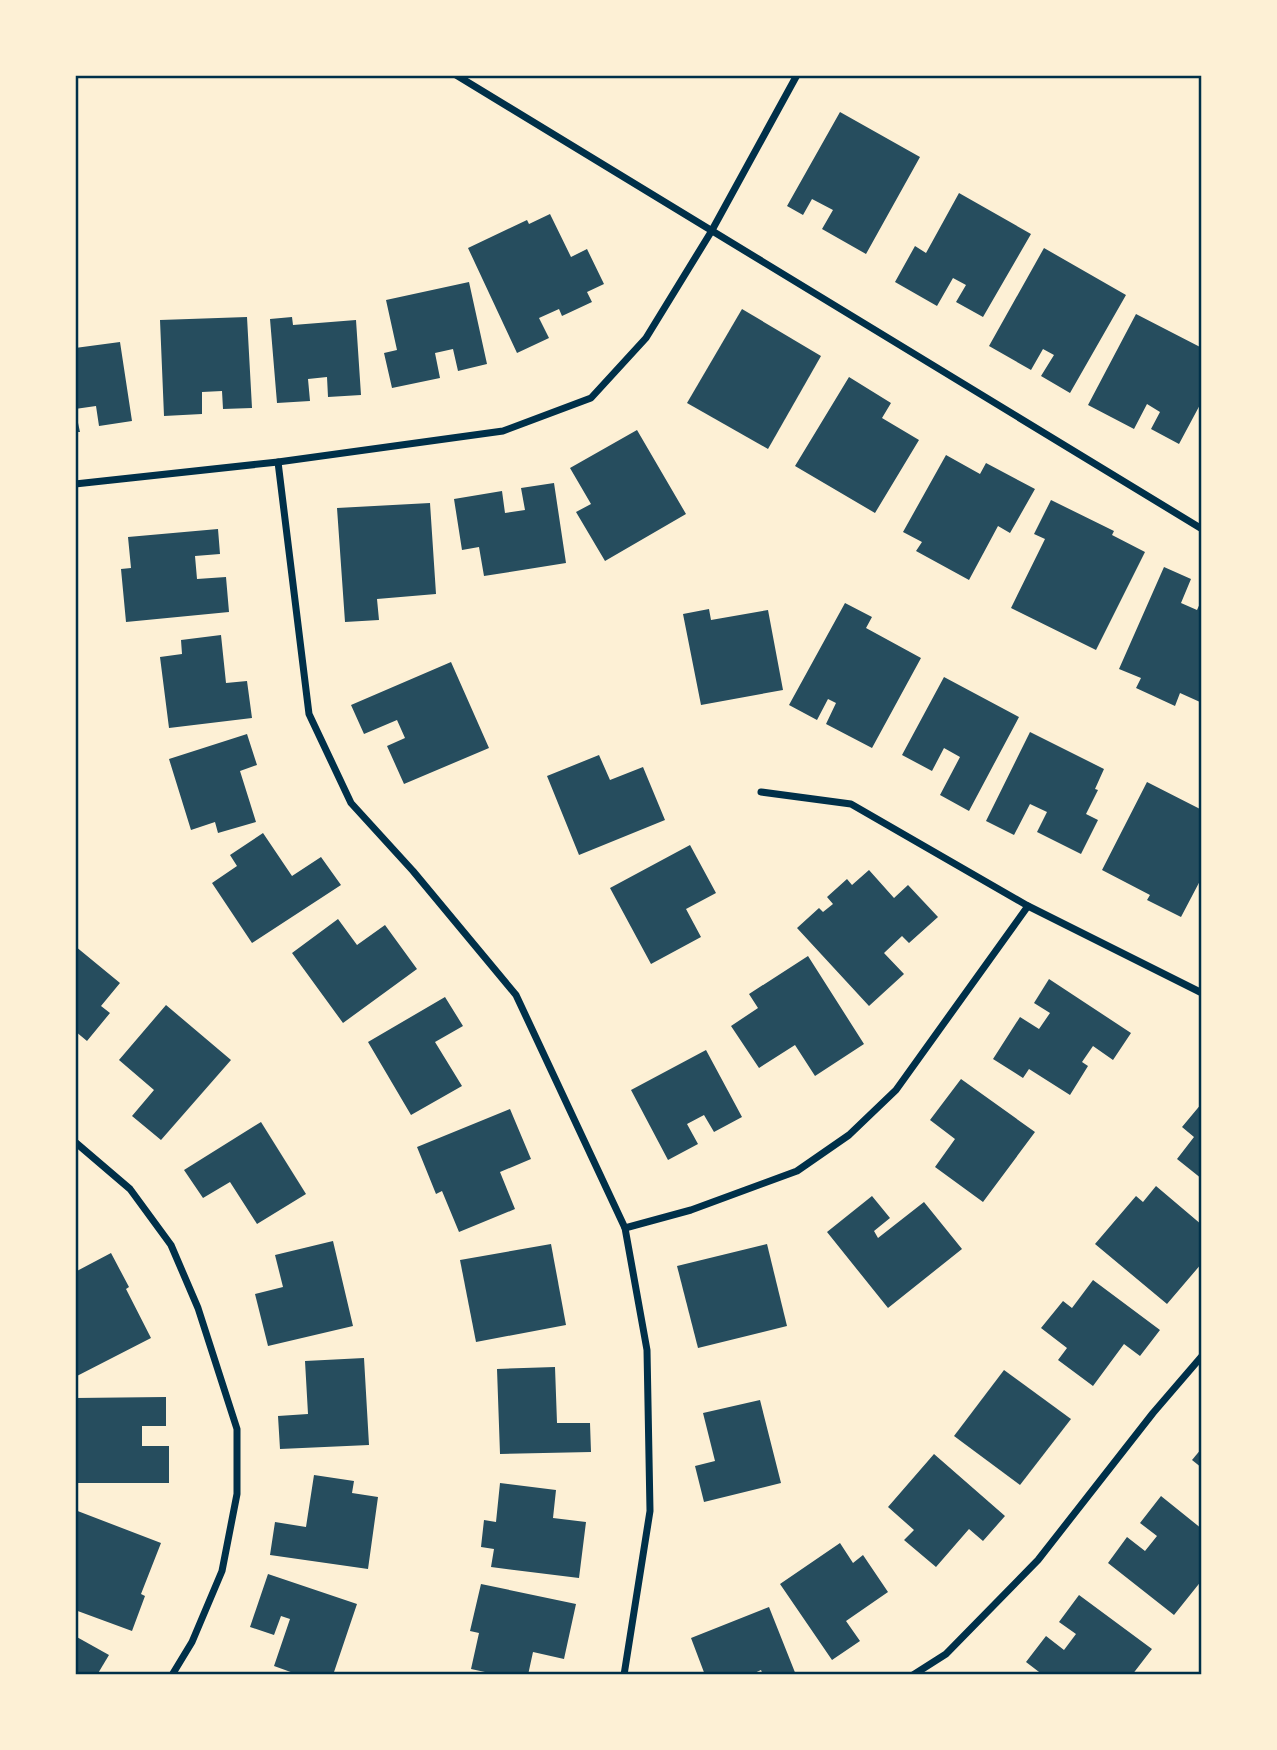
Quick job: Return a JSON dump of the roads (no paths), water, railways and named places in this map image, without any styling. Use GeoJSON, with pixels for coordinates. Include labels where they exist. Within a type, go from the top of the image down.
{"type":"FeatureCollection","features":[{"type":"Feature","properties":{"kind":"street"},"geometry":{"type":"LineString","coordinates":[[456,75],[1202,529]]}},
{"type":"Feature","properties":{"kind":"street"},"geometry":{"type":"LineString","coordinates":[[75,484],[278,463],[503,431],[591,398],[646,338],[710,232],[797,75]]}},
{"type":"Feature","properties":{"kind":"street"},"geometry":{"type":"LineString","coordinates":[[278,463],[309,714],[351,803],[413,871],[516,995],[625,1228],[647,1350],[650,1511],[624,1675]]}},
{"type":"Feature","properties":{"kind":"street"},"geometry":{"type":"LineString","coordinates":[[761,792],[851,804],[1028,906],[1202,993]]}},
{"type":"Feature","properties":{"kind":"street"},"geometry":{"type":"LineString","coordinates":[[625,1228],[691,1210],[797,1171],[849,1135],[896,1090],[1028,906]]}},
{"type":"Feature","properties":{"kind":"street"},"geometry":{"type":"LineString","coordinates":[[75,1142],[130,1189],[171,1245],[198,1308],[237,1429],[237,1494],[222,1571],[192,1642],[172,1675]]}},
{"type":"Feature","properties":{"kind":"street"},"geometry":{"type":"LineString","coordinates":[[913,1675],[946,1654],[1038,1560],[1153,1413],[1202,1356]]}}]}
